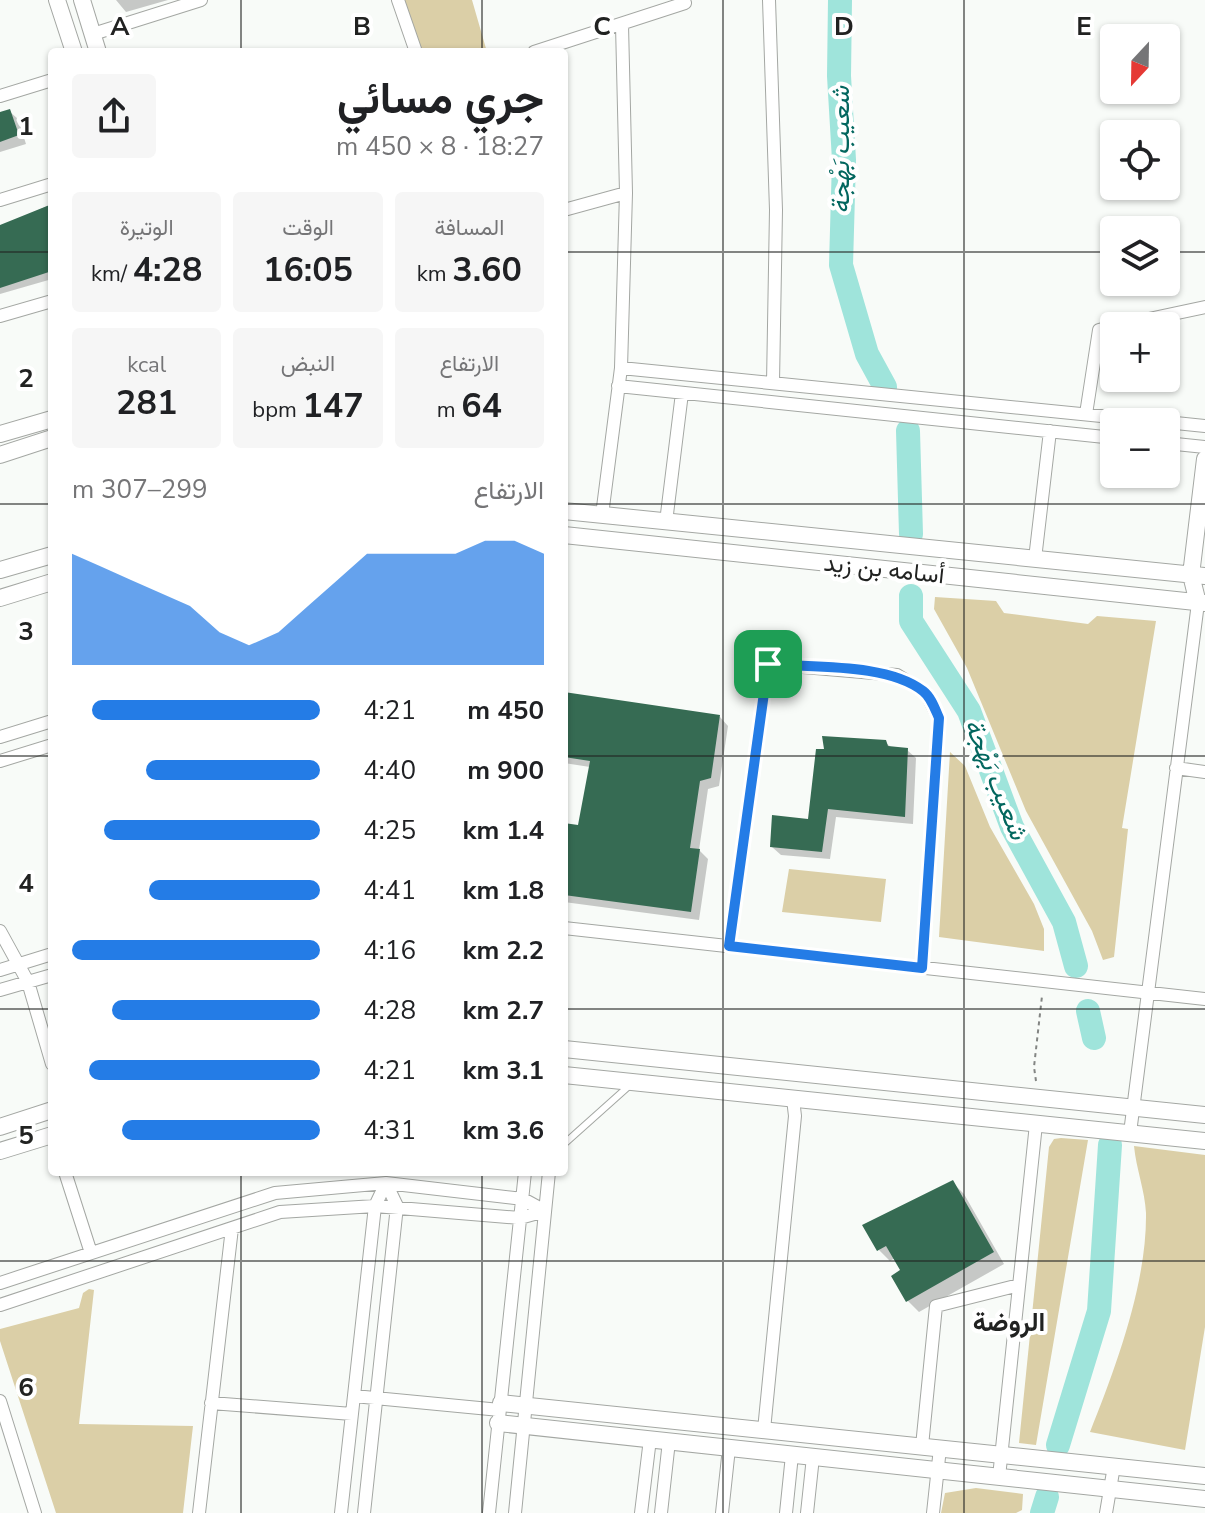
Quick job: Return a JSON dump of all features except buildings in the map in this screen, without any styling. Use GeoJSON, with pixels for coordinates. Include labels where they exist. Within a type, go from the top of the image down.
{"type":"FeatureCollection","features":[{"type":"Feature","properties":{"kind":"street"},"geometry":{"type":"LineString","coordinates":[[57,0],[73,48]]}},
{"type":"Feature","properties":{"kind":"street"},"geometry":{"type":"LineString","coordinates":[[82,0],[97,48]]}},
{"type":"Feature","properties":{"kind":"street"},"geometry":{"type":"LineString","coordinates":[[93,34],[201,0]]}},
{"type":"Feature","properties":{"kind":"street"},"geometry":{"type":"LineString","coordinates":[[398,0],[415,48]]}},
{"type":"Feature","properties":{"kind":"street"},"geometry":{"type":"LineString","coordinates":[[769,0],[776,210],[773,383]]}},
{"type":"Feature","properties":{"kind":"street"},"geometry":{"type":"LineString","coordinates":[[547,48],[685,3]]}},
{"type":"Feature","properties":{"kind":"street"},"geometry":{"type":"LineString","coordinates":[[602,515],[621,368],[626,193],[622,25]]}},
{"type":"Feature","properties":{"kind":"street"},"geometry":{"type":"LineString","coordinates":[[0,96],[48,81]]}},
{"type":"Feature","properties":{"kind":"street"},"geometry":{"type":"LineString","coordinates":[[0,200],[48,185]]}},
{"type":"Feature","properties":{"kind":"street"},"geometry":{"type":"LineString","coordinates":[[568,209],[626,193]]}},
{"type":"Feature","properties":{"kind":"street"},"geometry":{"type":"LineString","coordinates":[[0,316],[48,302]]}},
{"type":"Feature","properties":{"kind":"street"},"geometry":{"type":"LineString","coordinates":[[1180,312],[1205,307]]}},
{"type":"Feature","properties":{"kind":"street"},"geometry":{"type":"LineString","coordinates":[[1086,414],[1100,330]]}},
{"type":"Feature","properties":{"kind":"street"},"geometry":{"type":"LineString","coordinates":[[621,368],[1100,415]]}},
{"type":"Feature","properties":{"kind":"street"},"geometry":{"type":"LineString","coordinates":[[618,386],[1100,436]]}},
{"type":"Feature","properties":{"kind":"street"},"geometry":{"type":"LineString","coordinates":[[666,522],[682,393]]}},
{"type":"Feature","properties":{"kind":"street"},"geometry":{"type":"LineString","coordinates":[[0,434],[48,420]]}},
{"type":"Feature","properties":{"kind":"street"},"geometry":{"type":"LineString","coordinates":[[1180,424],[1205,426]]}},
{"type":"Feature","properties":{"kind":"street"},"geometry":{"type":"LineString","coordinates":[[1035,559],[1050,431]]}},
{"type":"Feature","properties":{"kind":"street"},"geometry":{"type":"LineString","coordinates":[[0,455],[48,439]]}},
{"type":"Feature","properties":{"kind":"street"},"geometry":{"type":"LineString","coordinates":[[1180,444],[1205,447]]}},
{"type":"Feature","properties":{"kind":"street"},"geometry":{"type":"LineString","coordinates":[[1130,1133],[1176,768],[1203,600],[1198,576],[1205,459]]}},
{"type":"Feature","properties":{"kind":"street","name":"أسامه بن زيد"},"geometry":{"type":"LineString","coordinates":[[568,511],[1198,576]]}},
{"type":"Feature","properties":{"kind":"street","name":"أسامه بن زيد"},"geometry":{"type":"LineString","coordinates":[[568,535],[1203,600]]}},
{"type":"Feature","properties":{"kind":"street"},"geometry":{"type":"LineString","coordinates":[[0,570],[48,556]]}},
{"type":"Feature","properties":{"kind":"street"},"geometry":{"type":"LineString","coordinates":[[0,598],[48,583]]}},
{"type":"Feature","properties":{"kind":"street"},"geometry":{"type":"LineString","coordinates":[[729,946],[768,664],[897,675],[926,693],[939,718],[922,968]]}},
{"type":"Feature","properties":{"kind":"street"},"geometry":{"type":"LineString","coordinates":[[0,737],[48,722]]}},
{"type":"Feature","properties":{"kind":"street"},"geometry":{"type":"LineString","coordinates":[[0,761],[48,746]]}},
{"type":"Feature","properties":{"kind":"street"},"geometry":{"type":"LineString","coordinates":[[1176,768],[1205,772]]}},
{"type":"Feature","properties":{"kind":"street"},"geometry":{"type":"LineString","coordinates":[[568,928],[1205,999]]}},
{"type":"Feature","properties":{"kind":"street"},"geometry":{"type":"LineString","coordinates":[[0,931],[28,982],[48,1050]]}},
{"type":"Feature","properties":{"kind":"street"},"geometry":{"type":"LineString","coordinates":[[0,970],[48,955]]}},
{"type":"Feature","properties":{"kind":"street"},"geometry":{"type":"LineString","coordinates":[[0,990],[48,976]]}},
{"type":"Feature","properties":{"kind":"street"},"geometry":{"type":"LineString","coordinates":[[568,1049],[1205,1115]]}},
{"type":"Feature","properties":{"kind":"street"},"geometry":{"type":"LineString","coordinates":[[568,1075],[1205,1141]]}},
{"type":"Feature","properties":{"kind":"street"},"geometry":{"type":"LineString","coordinates":[[764,1430],[795,1116],[793,1099]]}},
{"type":"Feature","properties":{"kind":"street"},"geometry":{"type":"LineString","coordinates":[[0,1127],[48,1111]]}},
{"type":"Feature","properties":{"kind":"street"},"geometry":{"type":"LineString","coordinates":[[999,1477],[1036,1124]]}},
{"type":"Feature","properties":{"kind":"street"},"geometry":{"type":"LineString","coordinates":[[0,1151],[48,1136]]}},
{"type":"Feature","properties":{"kind":"street"},"geometry":{"type":"LineString","coordinates":[[66,1176],[91,1253]]}},
{"type":"Feature","properties":{"kind":"street"},"geometry":{"type":"LineString","coordinates":[[351,1176],[351,1186]]}},
{"type":"Feature","properties":{"kind":"street"},"geometry":{"type":"LineString","coordinates":[[489,1513],[525,1176]]}},
{"type":"Feature","properties":{"kind":"street"},"geometry":{"type":"LineString","coordinates":[[515,1513],[549,1176]]}},
{"type":"Feature","properties":{"kind":"street"},"geometry":{"type":"LineString","coordinates":[[0,1283],[275,1193],[386,1183],[523,1199],[545,1211]]}},
{"type":"Feature","properties":{"kind":"street"},"geometry":{"type":"LineString","coordinates":[[341,1513],[375,1206],[386,1183]]}},
{"type":"Feature","properties":{"kind":"street"},"geometry":{"type":"LineString","coordinates":[[364,1513],[397,1206],[386,1183]]}},
{"type":"Feature","properties":{"kind":"street"},"geometry":{"type":"LineString","coordinates":[[0,1305],[280,1212],[397,1206],[520,1218],[545,1211]]}},
{"type":"Feature","properties":{"kind":"street"},"geometry":{"type":"LineString","coordinates":[[199,1513],[232,1228]]}},
{"type":"Feature","properties":{"kind":"street"},"geometry":{"type":"LineString","coordinates":[[922,1446],[936,1306],[1019,1285]]}},
{"type":"Feature","properties":{"kind":"street"},"geometry":{"type":"LineString","coordinates":[[354,1396],[500,1412],[526,1405],[1205,1476]]}},
{"type":"Feature","properties":{"kind":"street"},"geometry":{"type":"LineString","coordinates":[[0,1401],[35,1513]]}},
{"type":"Feature","properties":{"kind":"street"},"geometry":{"type":"LineString","coordinates":[[211,1403],[352,1414]]}},
{"type":"Feature","properties":{"kind":"street"},"geometry":{"type":"LineString","coordinates":[[500,1412],[524,1426],[1205,1499]]}},
{"type":"Feature","properties":{"kind":"street"},"geometry":{"type":"LineString","coordinates":[[641,1513],[650,1439]]}},
{"type":"Feature","properties":{"kind":"street"},"geometry":{"type":"LineString","coordinates":[[661,1513],[669,1441]]}},
{"type":"Feature","properties":{"kind":"street"},"geometry":{"type":"LineString","coordinates":[[722,1513],[729,1448]]}},
{"type":"Feature","properties":{"kind":"street"},"geometry":{"type":"LineString","coordinates":[[933,1513],[940,1448]]}},
{"type":"Feature","properties":{"kind":"street"},"geometry":{"type":"LineString","coordinates":[[786,1513],[792,1455]]}},
{"type":"Feature","properties":{"kind":"street"},"geometry":{"type":"LineString","coordinates":[[807,1513],[813,1457]]}},
{"type":"Feature","properties":{"kind":"street"},"geometry":{"type":"LineString","coordinates":[[1106,1513],[1114,1466]]}},
{"type":"Feature","properties":{"kind":"lane"},"geometry":{"type":"LineString","coordinates":[[568,1140],[633,1082]]}},
{"type":"Feature","properties":{"kind":"path"},"geometry":{"type":"LineString","coordinates":[[1039,1098],[1034,1067],[1044,982]]}},
{"type":"Feature","properties":{"kind":"shaded area"},"geometry":{"type":"Polygon","coordinates":[[[404,0],[472,0],[486,48],[421,48],[404,0]]]}},
{"type":"Feature","properties":{"kind":"shaded area"},"geometry":{"type":"Polygon","coordinates":[[[935,597],[996,601],[1004,613],[1088,624],[1097,616],[1156,621],[1122,828],[1128,829],[1114,957],[1103,960],[1092,931],[1026,811],[967,668],[934,609],[935,597]]]}},
{"type":"Feature","properties":{"kind":"shaded area"},"geometry":{"type":"Polygon","coordinates":[[[950,752],[965,766],[990,827],[1034,904],[1044,929],[1044,951],[939,937],[950,752]]]}},
{"type":"Feature","properties":{"kind":"shaded area"},"geometry":{"type":"Polygon","coordinates":[[[789,869],[886,879],[881,922],[782,912],[789,869]]]}},
{"type":"Feature","properties":{"kind":"shaded area"},"geometry":{"type":"Polygon","coordinates":[[[1054,1139],[1088,1140],[1036,1445],[1019,1443],[1049,1147],[1054,1139]]]}},
{"type":"Feature","properties":{"kind":"shaded area"},"geometry":{"type":"Polygon","coordinates":[[[1134,1146],[1205,1155],[1205,1327],[1185,1450],[1090,1432],[1119,1353],[1141,1268],[1146,1213],[1134,1146]]]}},
{"type":"Feature","properties":{"kind":"shaded area"},"geometry":{"type":"Polygon","coordinates":[[[94,1290],[79,1424],[193,1426],[183,1513],[56,1513],[0,1341],[0,1329],[79,1308],[83,1293],[94,1290]]]}},
{"type":"Feature","properties":{"kind":"shaded area"},"geometry":{"type":"Polygon","coordinates":[[[976,1488],[1023,1494],[1022,1510],[1016,1513],[941,1513],[945,1493],[976,1488]]]}},
{"type":"Feature","properties":{"kind":"waterway","name":"شعيب بَهْجة"},"geometry":{"type":"LineString","coordinates":[[840,0],[839,76],[844,160],[841,265],[867,354],[885,387]]}},
{"type":"Feature","properties":{"kind":"waterway","name":"شعيب بَهْجة"},"geometry":{"type":"LineString","coordinates":[[908,431],[911,534]]}},
{"type":"Feature","properties":{"kind":"waterway","name":"شعيب بَهْجة"},"geometry":{"type":"LineString","coordinates":[[911,596],[911,621],[969,711],[1012,827],[1064,922],[1076,966]]}},
{"type":"Feature","properties":{"kind":"waterway","name":"شعيب بَهْجة"},"geometry":{"type":"LineString","coordinates":[[1088,1011],[1094,1038]]}},
{"type":"Feature","properties":{"kind":"waterway","name":"شعيب بَهْجة"},"geometry":{"type":"LineString","coordinates":[[1058,1445],[1099,1311],[1110,1145]]}},
{"type":"Feature","properties":{"kind":"waterway","name":"شعيب بَهْجة"},"geometry":{"type":"LineString","coordinates":[[1042,1513],[1047,1497]]}},
{"type":"Feature","properties":{"kind":"district","name":"الروضة"},"geometry":{"type":"Point","coordinates":[1009,1322]}},
{"type":"Feature","properties":{"kind":"route"},"geometry":{"type":"LineString","coordinates":[[768,664],[897,675],[926,693],[933,705],[939,718],[922,968],[729,946],[768,664]]}}]}
